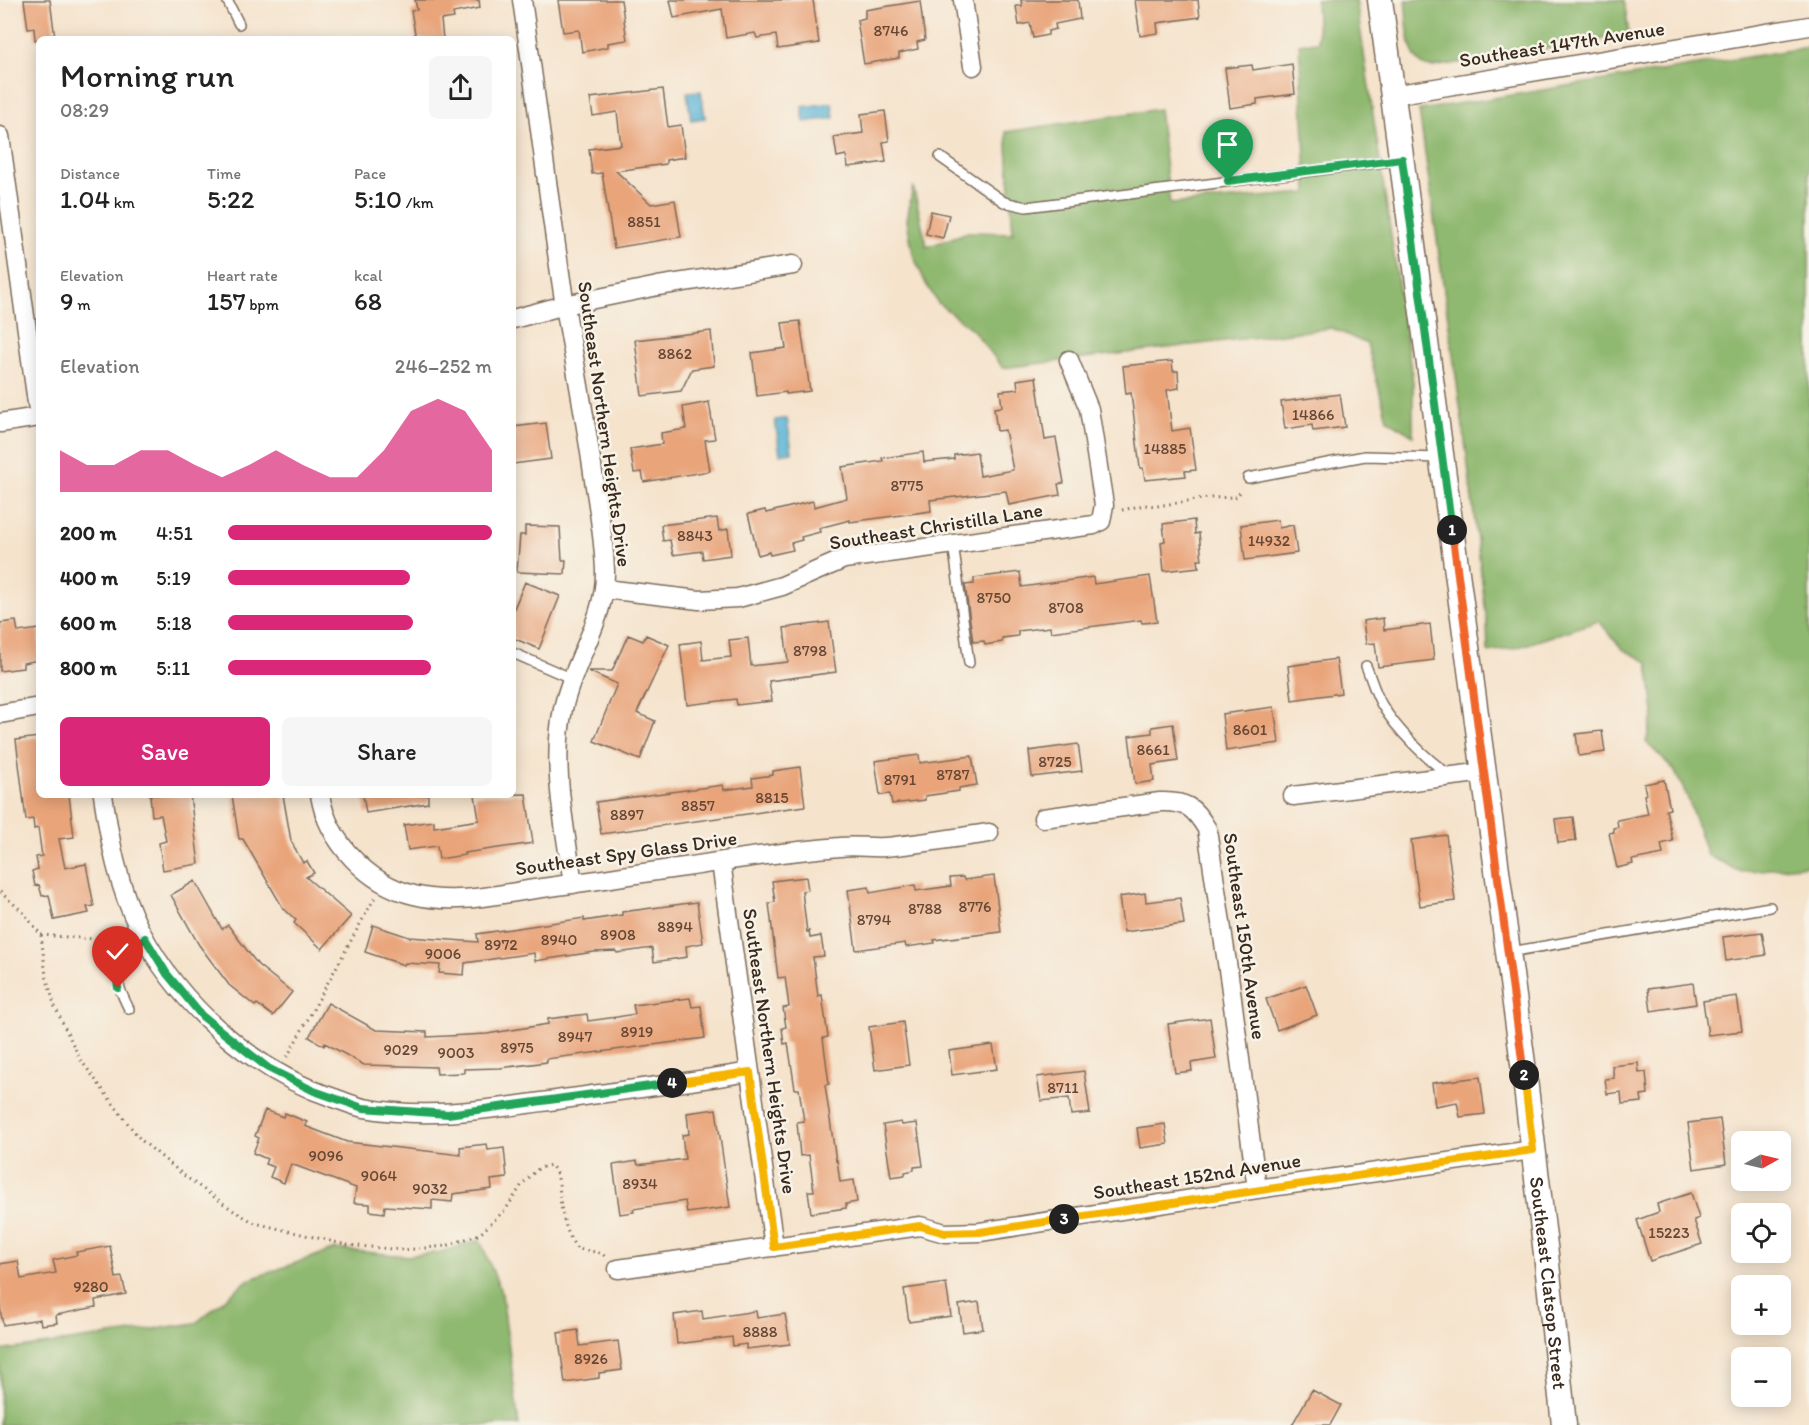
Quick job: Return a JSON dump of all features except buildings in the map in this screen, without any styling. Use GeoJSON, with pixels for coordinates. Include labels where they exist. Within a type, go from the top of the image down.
{"type":"FeatureCollection","features":[{"type":"Feature","properties":{"kind":"street","name":"Southeast Northern Heights Drive"},"geometry":{"type":"LineString","coordinates":[[522,0],[565,305],[581,388],[605,569],[604,589],[597,617],[563,706],[558,733],[561,804],[573,884]]}},
{"type":"Feature","properties":{"kind":"street"},"geometry":{"type":"LineString","coordinates":[[963,0],[973,66]]}},
{"type":"Feature","properties":{"kind":"street","name":"Southeast Clatsop Street"},"geometry":{"type":"LineString","coordinates":[[1380,0],[1485,772],[1533,1150],[1564,1425]]}},
{"type":"Feature","properties":{"kind":"street","name":"Southeast 147th Avenue"},"geometry":{"type":"LineString","coordinates":[[1393,95],[1809,26]]}},
{"type":"Feature","properties":{"kind":"street"},"geometry":{"type":"LineString","coordinates":[[0,136],[5,208],[36,399]]}},
{"type":"Feature","properties":{"kind":"street"},"geometry":{"type":"LineString","coordinates":[[516,318],[565,305],[658,286],[793,265]]}},
{"type":"Feature","properties":{"kind":"street"},"geometry":{"type":"LineString","coordinates":[[1070,360],[1089,410],[1104,505],[1102,518]]}},
{"type":"Feature","properties":{"kind":"street"},"geometry":{"type":"LineString","coordinates":[[0,423],[36,417]]}},
{"type":"Feature","properties":{"kind":"street","name":"Southeast Christilla Lane"},"geometry":{"type":"LineString","coordinates":[[604,589],[711,600],[738,598],[782,586],[844,559],[1086,526],[1102,518]]}},
{"type":"Feature","properties":{"kind":"street"},"geometry":{"type":"LineString","coordinates":[[0,714],[36,708]]}},
{"type":"Feature","properties":{"kind":"street"},"geometry":{"type":"LineString","coordinates":[[1293,796],[1485,772]]}},
{"type":"Feature","properties":{"kind":"street"},"geometry":{"type":"LineString","coordinates":[[103,798],[110,840],[122,886],[145,938],[167,974],[202,1016],[268,1068],[314,1091],[363,1108],[448,1114],[750,1072]]}},
{"type":"Feature","properties":{"kind":"street","name":"Southeast Spy Glass Drive"},"geometry":{"type":"LineString","coordinates":[[321,798],[328,823],[338,840],[353,859],[383,883],[413,895],[457,901],[721,862],[848,846],[897,846],[988,833]]}},
{"type":"Feature","properties":{"kind":"street","name":"Southeast 150th Avenue"},"geometry":{"type":"LineString","coordinates":[[1043,818],[1176,801],[1197,813],[1202,821],[1207,830],[1230,983],[1257,1189]]}},
{"type":"Feature","properties":{"kind":"street","name":"Southeast Northern Heights Drive"},"geometry":{"type":"LineString","coordinates":[[721,862],[774,1247]]}},
{"type":"Feature","properties":{"kind":"street","name":"Southeast 152nd Avenue"},"geometry":{"type":"LineString","coordinates":[[618,1269],[920,1226],[945,1233],[980,1232],[1257,1189],[1533,1150]]}},
{"type":"Feature","properties":{"kind":"lane"},"geometry":{"type":"LineString","coordinates":[[227,0],[239,24]]}},
{"type":"Feature","properties":{"kind":"lane"},"geometry":{"type":"LineString","coordinates":[[940,157],[1004,202],[1026,207],[1402,159]]}},
{"type":"Feature","properties":{"kind":"lane"},"geometry":{"type":"LineString","coordinates":[[1248,478],[1365,456],[1442,458]]}},
{"type":"Feature","properties":{"kind":"lane"},"geometry":{"type":"LineString","coordinates":[[953,543],[969,663]]}},
{"type":"Feature","properties":{"kind":"lane"},"geometry":{"type":"LineString","coordinates":[[516,654],[573,679]]}},
{"type":"Feature","properties":{"kind":"lane"},"geometry":{"type":"LineString","coordinates":[[1366,666],[1383,706],[1432,763],[1452,777]]}},
{"type":"Feature","properties":{"kind":"lane"},"geometry":{"type":"LineString","coordinates":[[1508,952],[1770,907]]}},
{"type":"Feature","properties":{"kind":"lane"},"geometry":{"type":"LineString","coordinates":[[129,1009],[118,988],[116,974],[119,961],[145,938]]}},
{"type":"Feature","properties":{"kind":"path"},"geometry":{"type":"LineString","coordinates":[[1102,518],[1143,505],[1157,506],[1237,496],[1248,478]]}},
{"type":"Feature","properties":{"kind":"path"},"geometry":{"type":"LineString","coordinates":[[278,1073],[383,883]]}},
{"type":"Feature","properties":{"kind":"path"},"geometry":{"type":"LineString","coordinates":[[0,892],[22,912],[40,935],[46,976],[55,1007],[80,1059],[141,1140],[234,1211],[255,1222],[279,1230],[347,1245],[404,1250],[446,1246],[480,1234],[506,1209],[523,1183],[539,1168],[551,1165],[558,1175],[561,1205],[569,1238],[577,1249],[602,1253],[618,1269]]}},
{"type":"Feature","properties":{"kind":"path"},"geometry":{"type":"LineString","coordinates":[[40,935],[108,940],[126,953]]}},
{"type":"Feature","properties":{"kind":"green space"},"geometry":{"type":"Polygon","coordinates":[[[1316,0],[1356,0],[1413,383],[1413,436],[1387,419],[1367,344],[1332,328],[1003,368],[973,330],[938,303],[926,284],[913,255],[907,220],[913,186],[927,247],[968,232],[1013,233],[1006,132],[1159,109],[1170,204],[1307,193],[1299,44],[1318,42],[1316,0]]]}},
{"type":"Feature","properties":{"kind":"green space"},"geometry":{"type":"Polygon","coordinates":[[[1405,0],[1624,0],[1629,35],[1433,67],[1424,65],[1413,51],[1405,0]]]}},
{"type":"Feature","properties":{"kind":"green space"},"geometry":{"type":"Polygon","coordinates":[[[1809,47],[1809,865],[1741,872],[1707,855],[1687,796],[1674,770],[1646,742],[1654,713],[1648,662],[1622,649],[1599,621],[1515,648],[1488,652],[1487,623],[1466,449],[1419,110],[1809,47]]]}},
{"type":"Feature","properties":{"kind":"green space"},"geometry":{"type":"Polygon","coordinates":[[[480,1240],[502,1294],[519,1425],[0,1425],[0,1351],[196,1323],[248,1280],[335,1249],[406,1256],[441,1252],[480,1240]]]}},
{"type":"Feature","properties":{"kind":"water"},"geometry":{"type":"Polygon","coordinates":[[[701,91],[705,118],[691,120],[687,92],[701,91]]]}},
{"type":"Feature","properties":{"kind":"water"},"geometry":{"type":"Polygon","coordinates":[[[832,103],[834,118],[804,122],[802,107],[832,103]]]}},
{"type":"Feature","properties":{"kind":"water"},"geometry":{"type":"Polygon","coordinates":[[[787,418],[792,452],[780,454],[775,420],[787,418]]]}},
{"type":"Feature","properties":{"kind":"route"},"geometry":{"type":"LineString","coordinates":[[118,988],[116,974],[119,961],[128,950],[145,938],[167,974],[202,1016],[268,1068],[314,1091],[363,1108],[448,1114],[750,1072],[774,1247],[920,1226],[945,1233],[980,1232],[1257,1189],[1533,1150],[1485,772],[1402,159],[1228,181]]}}]}
